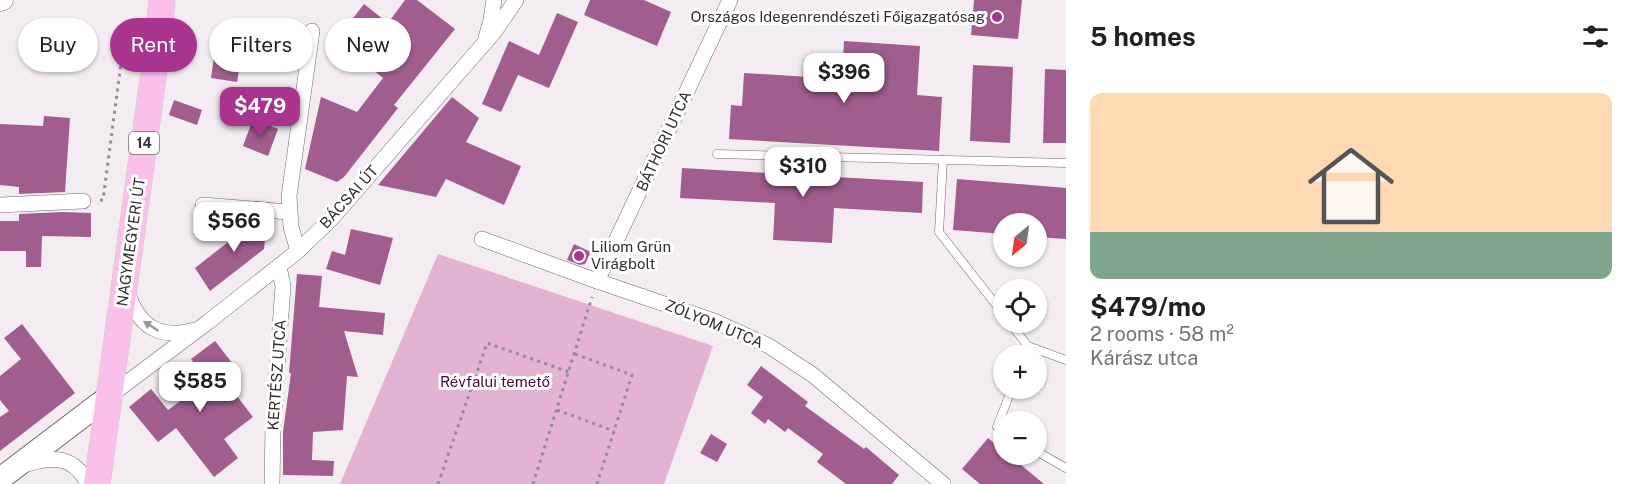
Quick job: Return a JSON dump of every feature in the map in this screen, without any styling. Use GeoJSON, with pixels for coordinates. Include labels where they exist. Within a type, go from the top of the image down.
{"type":"FeatureCollection","features":[{"type":"Feature","properties":{"kind":"main road","name":"NAGYMEGYERI ÚT"},"geometry":{"type":"LineString","coordinates":[[97,484],[162,0]]}},
{"type":"Feature","properties":{"kind":"main road","name":"BÁCSAI ÚT"},"geometry":{"type":"LineString","coordinates":[[8,473],[108,397]]}},
{"type":"Feature","properties":{"kind":"street","name":"BÁCSAI ÚT"},"geometry":{"type":"LineString","coordinates":[[482,46],[491,20],[494,0]]}},
{"type":"Feature","properties":{"kind":"street","name":"BÁCSAI ÚT"},"geometry":{"type":"LineString","coordinates":[[108,397],[279,267],[332,218],[482,46],[506,17],[516,0]]}},
{"type":"Feature","properties":{"kind":"street","name":"BÁTHORI UTCA"},"geometry":{"type":"LineString","coordinates":[[597,281],[730,0]]}},
{"type":"Feature","properties":{"kind":"street"},"geometry":{"type":"LineString","coordinates":[[298,251],[289,213],[290,179],[306,72]]}},
{"type":"Feature","properties":{"kind":"street"},"geometry":{"type":"LineString","coordinates":[[0,206],[83,201]]}},
{"type":"Feature","properties":{"kind":"street"},"geometry":{"type":"LineString","coordinates":[[203,205],[289,213]]}},
{"type":"Feature","properties":{"kind":"street","name":"ZÓLYOM UTCA"},"geometry":{"type":"LineString","coordinates":[[482,239],[714,321],[769,346],[813,375],[943,484]]}},
{"type":"Feature","properties":{"kind":"street","name":"KERTÉSZ UTCA"},"geometry":{"type":"LineString","coordinates":[[272,484],[273,426],[283,286],[279,267]]}},
{"type":"Feature","properties":{"kind":"street"},"geometry":{"type":"LineString","coordinates":[[124,286],[140,318],[154,330],[170,334],[198,330]]}},
{"type":"Feature","properties":{"kind":"street","name":"BÁCSAI ÚT"},"geometry":{"type":"LineString","coordinates":[[8,473],[48,458],[58,458],[78,470],[88,484]]}},
{"type":"Feature","properties":{"kind":"lane"},"geometry":{"type":"LineString","coordinates":[[717,154],[1066,163]]}},
{"type":"Feature","properties":{"kind":"lane"},"geometry":{"type":"LineString","coordinates":[[943,160],[939,232],[993,301]]}},
{"type":"Feature","properties":{"kind":"lane"},"geometry":{"type":"LineString","coordinates":[[1018,333],[1027,345]]}},
{"type":"Feature","properties":{"kind":"lane"},"geometry":{"type":"LineString","coordinates":[[1047,353],[1066,360]]}},
{"type":"Feature","properties":{"kind":"lane"},"geometry":{"type":"LineString","coordinates":[[1047,457],[1066,468]]}},
{"type":"Feature","properties":{"kind":"path"},"geometry":{"type":"LineString","coordinates":[[103,200],[120,72]]}},
{"type":"Feature","properties":{"kind":"path"},"geometry":{"type":"LineString","coordinates":[[533,484],[597,281]]}},
{"type":"Feature","properties":{"kind":"path"},"geometry":{"type":"LineString","coordinates":[[438,484],[487,343],[569,372]]}},
{"type":"Feature","properties":{"kind":"path"},"geometry":{"type":"LineString","coordinates":[[574,354],[632,375],[597,484]]}},
{"type":"Feature","properties":{"kind":"path"},"geometry":{"type":"LineString","coordinates":[[556,410],[614,431]]}},
{"type":"Feature","properties":{"kind":"green space","name":"Révfalui temető"},"geometry":{"type":"Polygon","coordinates":[[[438,254],[713,346],[664,484],[340,484],[438,254]]]}},
{"type":"Feature","properties":{"kind":"building"},"geometry":{"type":"Polygon","coordinates":[[[405,0],[417,0],[455,29],[394,105],[398,108],[344,177],[337,182],[305,169],[321,97],[357,112],[383,78],[376,72],[411,72],[411,18],[392,18],[405,0]]]}},
{"type":"Feature","properties":{"kind":"building"},"geometry":{"type":"Polygon","coordinates":[[[590,0],[644,0],[671,12],[657,46],[584,15],[590,0]]]}},
{"type":"Feature","properties":{"kind":"building","name":"Országos Idegenrendészeti Főigazgatósag"},"geometry":{"type":"Polygon","coordinates":[[[974,0],[1022,0],[1018,39],[971,35],[974,0]]]}},
{"type":"Feature","properties":{"kind":"building"},"geometry":{"type":"Polygon","coordinates":[[[364,4],[382,18],[353,18],[364,4]]]}},
{"type":"Feature","properties":{"kind":"building"},"geometry":{"type":"Polygon","coordinates":[[[557,13],[578,22],[549,88],[518,75],[501,112],[482,104],[509,41],[539,55],[557,13]]]}},
{"type":"Feature","properties":{"kind":"building"},"geometry":{"type":"Polygon","coordinates":[[[844,41],[920,46],[917,95],[942,97],[939,151],[729,139],[731,105],[742,106],[744,73],[842,79],[844,41]]]}},
{"type":"Feature","properties":{"kind":"building"},"geometry":{"type":"Polygon","coordinates":[[[973,65],[1013,67],[1010,143],[970,141],[973,65]]]}},
{"type":"Feature","properties":{"kind":"building"},"geometry":{"type":"Polygon","coordinates":[[[1045,69],[1066,70],[1066,143],[1043,143],[1045,69]]]}},
{"type":"Feature","properties":{"kind":"building"},"geometry":{"type":"Polygon","coordinates":[[[212,72],[239,72],[237,82],[211,78],[212,72]]]}},
{"type":"Feature","properties":{"kind":"building"},"geometry":{"type":"Polygon","coordinates":[[[452,97],[479,118],[466,142],[521,166],[504,205],[446,179],[436,197],[378,185],[452,97]]]}},
{"type":"Feature","properties":{"kind":"building"},"geometry":{"type":"Polygon","coordinates":[[[174,100],[202,110],[197,125],[169,115],[174,100]]]}},
{"type":"Feature","properties":{"kind":"building"},"geometry":{"type":"Polygon","coordinates":[[[44,116],[70,118],[65,192],[19,194],[19,187],[0,185],[0,124],[43,126],[44,116]]]}},
{"type":"Feature","properties":{"kind":"building"},"geometry":{"type":"Polygon","coordinates":[[[253,119],[278,129],[268,156],[243,146],[253,119]]]}},
{"type":"Feature","properties":{"kind":"building"},"geometry":{"type":"Polygon","coordinates":[[[682,168],[923,182],[922,213],[834,208],[832,243],[773,240],[775,203],[680,198],[682,168]]]}},
{"type":"Feature","properties":{"kind":"building"},"geometry":{"type":"Polygon","coordinates":[[[957,179],[1066,188],[1066,239],[1047,238],[1047,213],[993,213],[993,233],[953,230],[957,179]]]}},
{"type":"Feature","properties":{"kind":"building"},"geometry":{"type":"Polygon","coordinates":[[[91,213],[91,237],[42,236],[41,267],[26,267],[26,251],[0,251],[0,221],[19,221],[19,214],[91,213]]]}},
{"type":"Feature","properties":{"kind":"building"},"geometry":{"type":"Polygon","coordinates":[[[239,218],[267,220],[264,249],[210,291],[195,268],[237,235],[239,218]]]}},
{"type":"Feature","properties":{"kind":"building"},"geometry":{"type":"Polygon","coordinates":[[[351,229],[393,238],[380,285],[326,269],[332,251],[345,255],[351,229]]]}},
{"type":"Feature","properties":{"kind":"building","name":"Liliom Grün Virágbolt"},"geometry":{"type":"Polygon","coordinates":[[[574,244],[591,252],[585,264],[580,265],[567,260],[574,244]]]}},
{"type":"Feature","properties":{"kind":"building"},"geometry":{"type":"Polygon","coordinates":[[[297,274],[322,276],[319,307],[385,313],[383,335],[344,331],[358,377],[347,376],[343,430],[313,432],[312,460],[334,461],[333,476],[283,475],[283,432],[291,373],[289,373],[297,274]]]}},
{"type":"Feature","properties":{"kind":"building"},"geometry":{"type":"Polygon","coordinates":[[[22,324],[75,393],[0,451],[0,417],[9,411],[0,400],[0,376],[21,359],[4,338],[22,324]]]}},
{"type":"Feature","properties":{"kind":"building"},"geometry":{"type":"Polygon","coordinates":[[[215,341],[233,364],[220,374],[253,417],[224,439],[238,458],[214,477],[176,428],[158,442],[129,407],[151,389],[168,410],[207,381],[191,359],[215,341]]]}},
{"type":"Feature","properties":{"kind":"building"},"geometry":{"type":"Polygon","coordinates":[[[761,366],[808,402],[805,406],[864,449],[866,447],[899,475],[892,484],[846,484],[817,462],[823,454],[788,428],[785,432],[768,419],[765,424],[751,413],[763,397],[747,385],[761,366]]]}},
{"type":"Feature","properties":{"kind":"building"},"geometry":{"type":"Polygon","coordinates":[[[711,434],[727,444],[717,462],[700,453],[711,434]]]}},
{"type":"Feature","properties":{"kind":"building"},"geometry":{"type":"Polygon","coordinates":[[[988,438],[993,442],[993,465],[1021,465],[1044,484],[980,484],[962,469],[988,438]]]}},
{"type":"Feature","properties":{"kind":"place","name":"Országos Idegenrendészeti Főigazgatósag"},"geometry":{"type":"Point","coordinates":[997,17]}},
{"type":"Feature","properties":{"kind":"place","name":"Liliom Grün Virágbolt"},"geometry":{"type":"Point","coordinates":[579,256]}}]}
